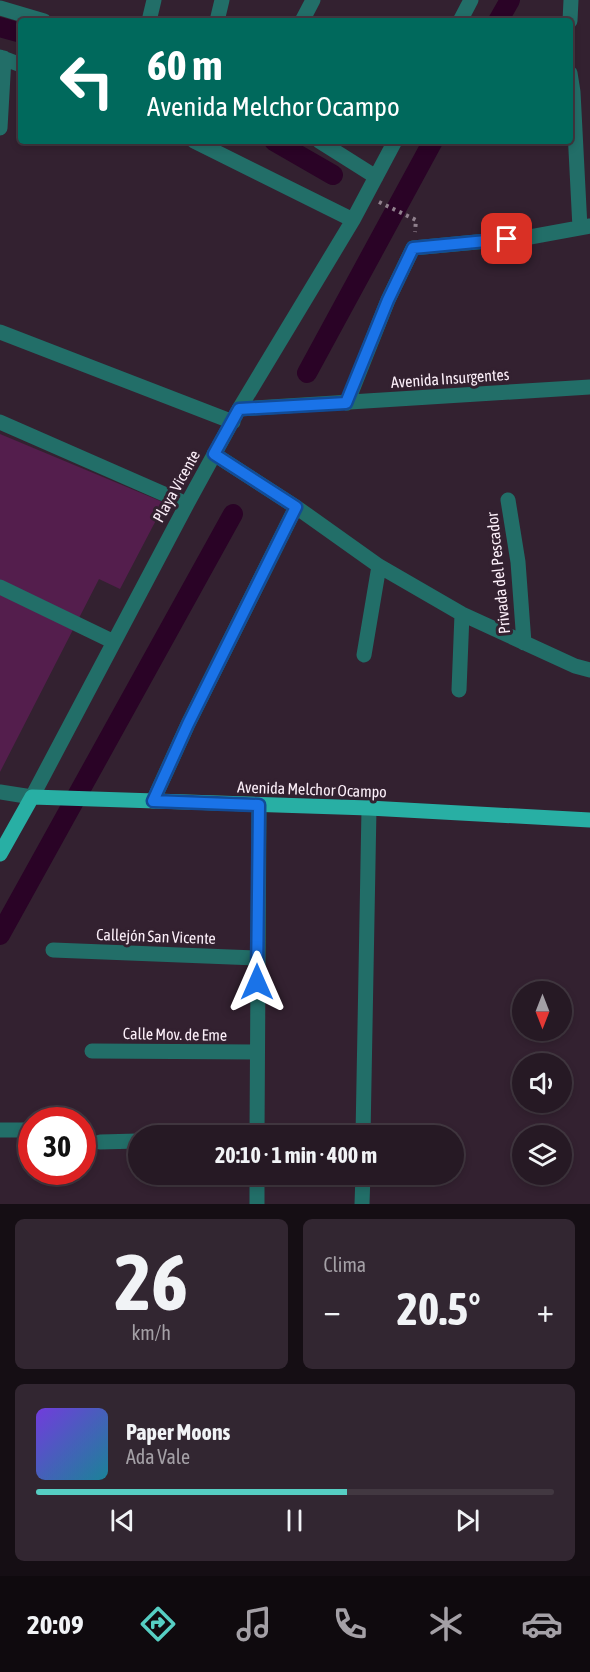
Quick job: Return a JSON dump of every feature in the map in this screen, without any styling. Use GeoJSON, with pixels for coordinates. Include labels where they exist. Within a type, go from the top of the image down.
{"type":"FeatureCollection","features":[{"type":"Feature","properties":{"kind":"main road","name":"Avenida Melchor Ocampo"},"geometry":{"type":"LineString","coordinates":[[32,797],[369,808],[590,820]]}},
{"type":"Feature","properties":{"kind":"main road","name":"Playa Vicente"},"geometry":{"type":"LineString","coordinates":[[0,854],[32,797]]}},
{"type":"Feature","properties":{"kind":"street"},"geometry":{"type":"LineString","coordinates":[[150,18],[154,0]]}},
{"type":"Feature","properties":{"kind":"street"},"geometry":{"type":"LineString","coordinates":[[218,18],[222,0]]}},
{"type":"Feature","properties":{"kind":"street"},"geometry":{"type":"LineString","coordinates":[[304,18],[313,0]]}},
{"type":"Feature","properties":{"kind":"street"},"geometry":{"type":"LineString","coordinates":[[462,18],[471,0]]}},
{"type":"Feature","properties":{"kind":"street"},"geometry":{"type":"LineString","coordinates":[[570,18],[571,0]]}},
{"type":"Feature","properties":{"kind":"street"},"geometry":{"type":"LineString","coordinates":[[0,8],[18,7],[38,18]]}},
{"type":"Feature","properties":{"kind":"street"},"geometry":{"type":"LineString","coordinates":[[0,128],[2,57],[18,64]]}},
{"type":"Feature","properties":{"kind":"street"},"geometry":{"type":"LineString","coordinates":[[346,403],[388,300],[413,248],[530,237],[585,227],[573,92]]}},
{"type":"Feature","properties":{"kind":"street"},"geometry":{"type":"LineString","coordinates":[[200,144],[353,220]]}},
{"type":"Feature","properties":{"kind":"street"},"geometry":{"type":"LineString","coordinates":[[324,144],[376,177]]}},
{"type":"Feature","properties":{"kind":"street","name":"Playa Vicente"},"geometry":{"type":"LineString","coordinates":[[32,797],[214,454],[353,220],[394,144]]}},
{"type":"Feature","properties":{"kind":"street"},"geometry":{"type":"LineString","coordinates":[[0,332],[236,416]]}},
{"type":"Feature","properties":{"kind":"street","name":"Avenida Insurgentes"},"geometry":{"type":"LineString","coordinates":[[236,416],[346,403],[590,387]]}},
{"type":"Feature","properties":{"kind":"street"},"geometry":{"type":"LineString","coordinates":[[0,422],[187,504]]}},
{"type":"Feature","properties":{"kind":"street"},"geometry":{"type":"LineString","coordinates":[[214,454],[296,507],[379,566],[462,614],[575,666],[590,670]]}},
{"type":"Feature","properties":{"kind":"street","name":"Privada del Pescador"},"geometry":{"type":"LineString","coordinates":[[508,500],[518,562],[524,643]]}},
{"type":"Feature","properties":{"kind":"street"},"geometry":{"type":"LineString","coordinates":[[153,801],[188,724],[296,507]]}},
{"type":"Feature","properties":{"kind":"street"},"geometry":{"type":"LineString","coordinates":[[364,655],[379,566]]}},
{"type":"Feature","properties":{"kind":"street"},"geometry":{"type":"LineString","coordinates":[[0,586],[114,642]]}},
{"type":"Feature","properties":{"kind":"street"},"geometry":{"type":"LineString","coordinates":[[459,690],[462,614]]}},
{"type":"Feature","properties":{"kind":"street"},"geometry":{"type":"LineString","coordinates":[[0,792],[32,797]]}},
{"type":"Feature","properties":{"kind":"street"},"geometry":{"type":"LineString","coordinates":[[0,801],[32,797]]}},
{"type":"Feature","properties":{"kind":"street"},"geometry":{"type":"LineString","coordinates":[[257,1125],[259,805]]}},
{"type":"Feature","properties":{"kind":"street"},"geometry":{"type":"LineString","coordinates":[[363,1125],[369,808]]}},
{"type":"Feature","properties":{"kind":"street","name":"Callejón San Vicente"},"geometry":{"type":"LineString","coordinates":[[53,950],[257,958]]}},
{"type":"Feature","properties":{"kind":"street","name":"Calle Mov. de Eme"},"geometry":{"type":"LineString","coordinates":[[92,1051],[257,1052]]}},
{"type":"Feature","properties":{"kind":"street"},"geometry":{"type":"LineString","coordinates":[[0,1131],[18,1130]]}},
{"type":"Feature","properties":{"kind":"street"},"geometry":{"type":"LineString","coordinates":[[100,1142],[128,1141]]}},
{"type":"Feature","properties":{"kind":"street"},"geometry":{"type":"LineString","coordinates":[[257,1185],[257,1204]]}},
{"type":"Feature","properties":{"kind":"street"},"geometry":{"type":"LineString","coordinates":[[362,1204],[363,1185]]}},
{"type":"Feature","properties":{"kind":"path"},"geometry":{"type":"LineString","coordinates":[[382,203],[416,220]]}},
{"type":"Feature","properties":{"kind":"shaded area"},"geometry":{"type":"Polygon","coordinates":[[[0,434],[165,503],[120,589],[99,579],[0,772],[0,434]]]}},
{"type":"Feature","properties":{"kind":"waterway"},"geometry":{"type":"LineString","coordinates":[[500,18],[510,0]]}},
{"type":"Feature","properties":{"kind":"waterway"},"geometry":{"type":"LineString","coordinates":[[0,27],[18,32]]}},
{"type":"Feature","properties":{"kind":"waterway"},"geometry":{"type":"LineString","coordinates":[[279,144],[333,175]]}},
{"type":"Feature","properties":{"kind":"waterway"},"geometry":{"type":"LineString","coordinates":[[307,373],[431,144]]}},
{"type":"Feature","properties":{"kind":"waterway"},"geometry":{"type":"LineString","coordinates":[[0,935],[233,514]]}},
{"type":"Feature","properties":{"kind":"route"},"geometry":{"type":"LineString","coordinates":[[257,982],[259,805],[153,801],[188,724],[296,507],[214,454],[239,409],[346,403],[388,300],[413,248],[507,239]]}}]}
